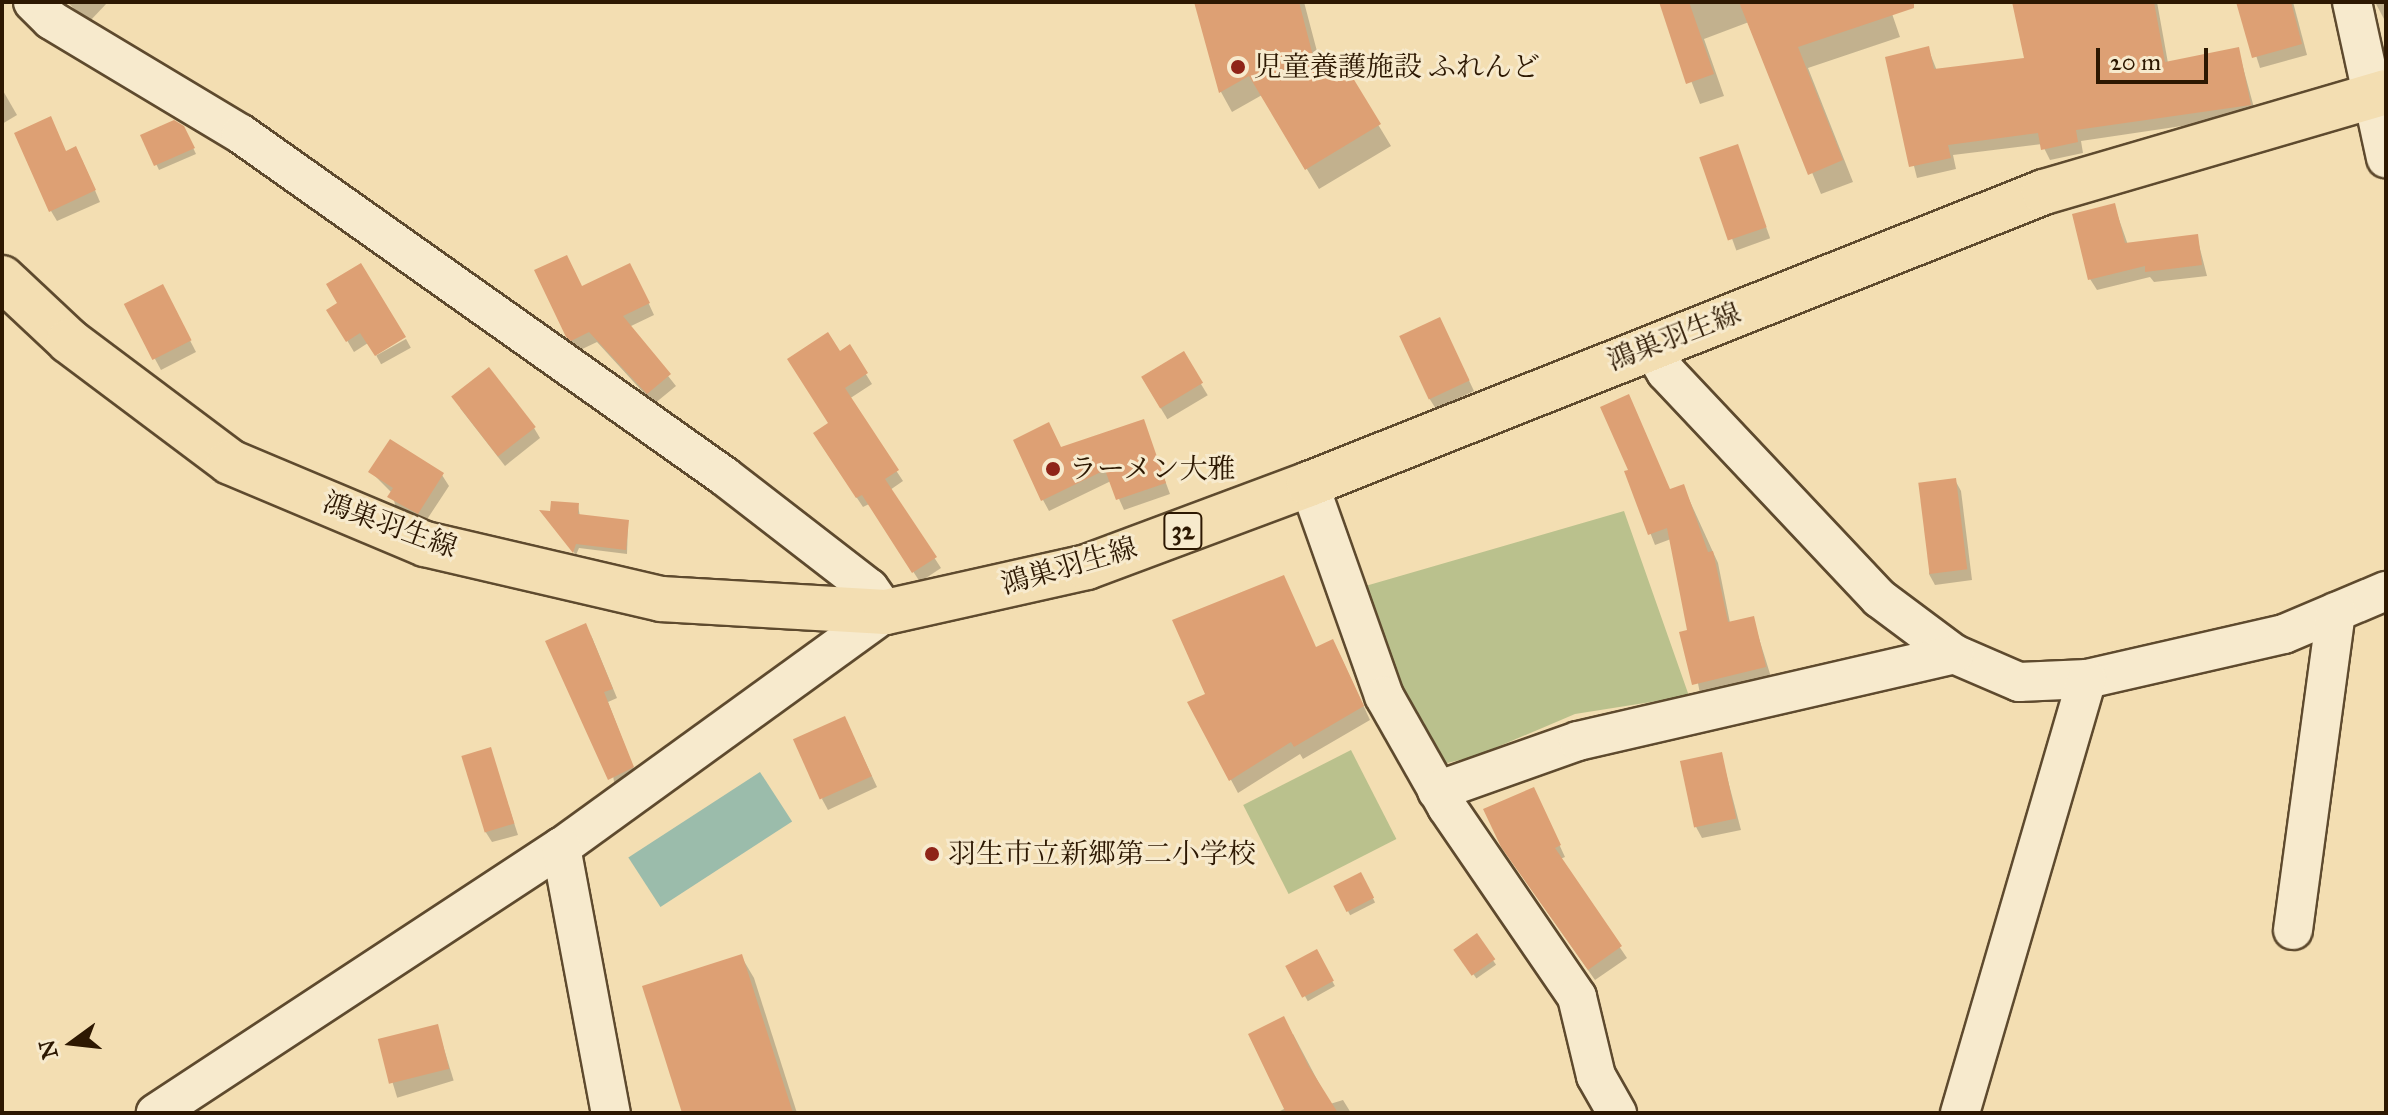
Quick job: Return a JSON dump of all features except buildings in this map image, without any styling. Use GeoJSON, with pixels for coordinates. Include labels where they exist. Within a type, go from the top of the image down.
{"type":"FeatureCollection","features":[{"type":"Feature","properties":{"kind":"main road","name":"鴻巣羽生線"},"geometry":{"type":"LineString","coordinates":[[2,278],[69,341],[230,462],[425,544],[661,599],[886,612],[1087,567],[1309,484],[2044,192],[2380,93]]}},
{"type":"Feature","properties":{"kind":"street"},"geometry":{"type":"LineString","coordinates":[[33,2],[51,20],[241,134],[724,476],[869,588],[886,612],[561,847],[156,1113]]}},
{"type":"Feature","properties":{"kind":"street"},"geometry":{"type":"LineString","coordinates":[[2352,2],[2380,93],[2386,158]]}},
{"type":"Feature","properties":{"kind":"street"},"geometry":{"type":"LineString","coordinates":[[1651,347],[1666,372],[1879,598],[1954,654],[2019,682],[2087,679],[2284,634],[2386,591]]}},
{"type":"Feature","properties":{"kind":"street"},"geometry":{"type":"LineString","coordinates":[[1309,484],[1384,696],[1437,791],[1577,997],[1596,1076],[1617,1113]]}},
{"type":"Feature","properties":{"kind":"street"},"geometry":{"type":"LineString","coordinates":[[2293,930],[2336,612]]}},
{"type":"Feature","properties":{"kind":"street"},"geometry":{"type":"LineString","coordinates":[[1437,791],[1578,741],[1954,654]]}},
{"type":"Feature","properties":{"kind":"street"},"geometry":{"type":"LineString","coordinates":[[1960,1113],[2087,679]]}},
{"type":"Feature","properties":{"kind":"street"},"geometry":{"type":"LineString","coordinates":[[561,847],[611,1113]]}},
{"type":"Feature","properties":{"kind":"green space"},"geometry":{"type":"Polygon","coordinates":[[[1624,511],[1689,696],[1575,714],[1476,756],[1435,766],[1398,697],[1362,587],[1624,511]]]}},
{"type":"Feature","properties":{"kind":"green space"},"geometry":{"type":"Polygon","coordinates":[[[1351,750],[1396,839],[1289,894],[1243,805],[1351,750]]]}},
{"type":"Feature","properties":{"kind":"shaded area"},"geometry":{"type":"Polygon","coordinates":[[[760,772],[792,821],[660,907],[628,858],[760,772]]]}},
{"type":"Feature","properties":{"kind":"place","name":"児童養護施設 ふれんど"},"geometry":{"type":"Point","coordinates":[1238,67]}},
{"type":"Feature","properties":{"kind":"place","name":"ラーメン大雅"},"geometry":{"type":"Point","coordinates":[1053,469]}},
{"type":"Feature","properties":{"kind":"place","name":"羽生市立新郷第二小学校"},"geometry":{"type":"Point","coordinates":[932,854]}}]}
